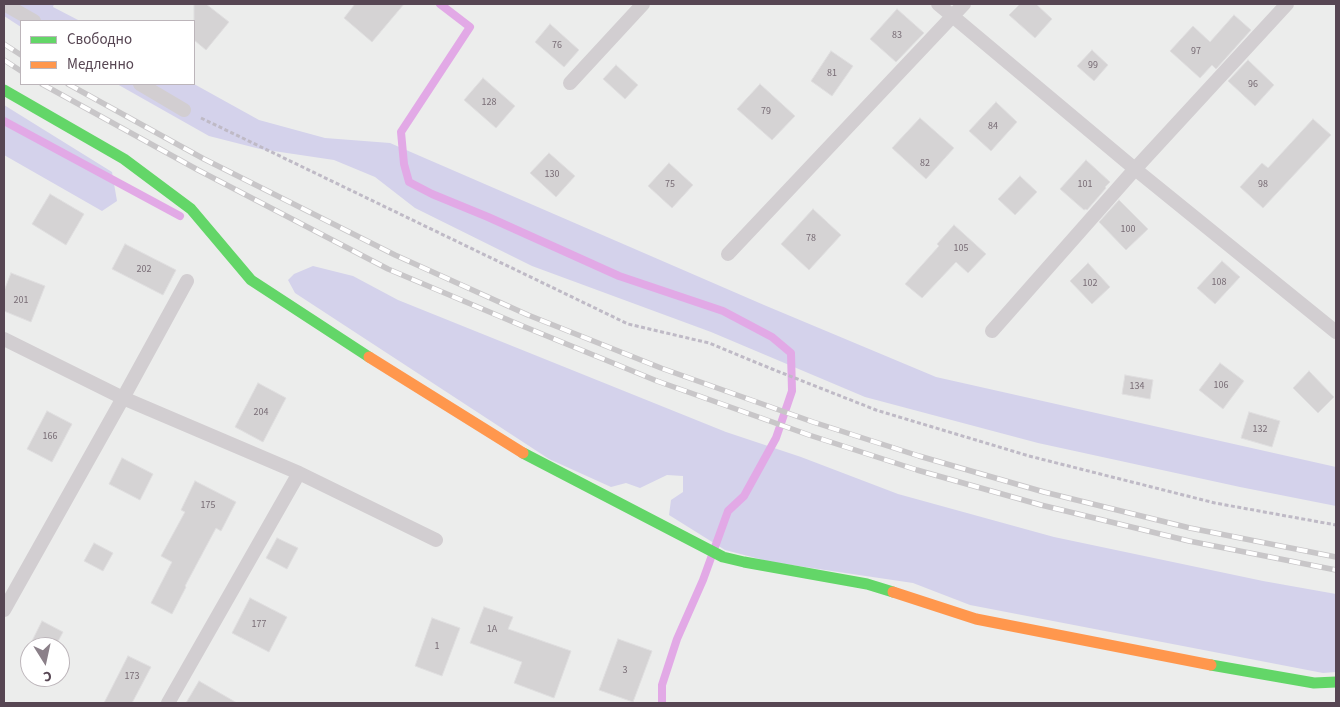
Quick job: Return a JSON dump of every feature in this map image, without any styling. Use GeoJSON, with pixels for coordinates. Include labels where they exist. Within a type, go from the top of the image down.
{"type":"FeatureCollection","features":[{"type":"Feature","properties":{"kind":"street"},"geometry":{"type":"LineString","coordinates":[[4,90],[124,159],[191,209],[251,280],[329,331],[512,448],[723,558],[867,584],[986,621],[1202,664],[1314,683],[1336,682]]}},
{"type":"Feature","properties":{"kind":"lane"},"geometry":{"type":"LineString","coordinates":[[4,4],[32,20]]}},
{"type":"Feature","properties":{"kind":"lane"},"geometry":{"type":"LineString","coordinates":[[570,83],[643,4]]}},
{"type":"Feature","properties":{"kind":"lane"},"geometry":{"type":"LineString","coordinates":[[938,4],[1135,169],[1336,332]]}},
{"type":"Feature","properties":{"kind":"lane"},"geometry":{"type":"LineString","coordinates":[[728,254],[964,4]]}},
{"type":"Feature","properties":{"kind":"lane"},"geometry":{"type":"LineString","coordinates":[[992,330],[1135,169],[1287,4]]}},
{"type":"Feature","properties":{"kind":"lane"},"geometry":{"type":"LineString","coordinates":[[142,85],[184,110]]}},
{"type":"Feature","properties":{"kind":"lane"},"geometry":{"type":"LineString","coordinates":[[4,610],[187,281]]}},
{"type":"Feature","properties":{"kind":"lane"},"geometry":{"type":"LineString","coordinates":[[4,340],[123,398],[299,474],[436,540]]}},
{"type":"Feature","properties":{"kind":"lane"},"geometry":{"type":"LineString","coordinates":[[168,703],[299,474]]}},
{"type":"Feature","properties":{"kind":"path"},"geometry":{"type":"LineString","coordinates":[[184,110],[628,324],[709,342],[876,410],[1029,456],[1215,503],[1336,525]]}},
{"type":"Feature","properties":{"kind":"shaded area"},"geometry":{"type":"Polygon","coordinates":[[[4,4],[54,4],[53,7],[78,20],[20,20],[20,26],[4,16],[4,4]]]}},
{"type":"Feature","properties":{"kind":"shaded area"},"geometry":{"type":"Polygon","coordinates":[[[119,85],[195,85],[259,120],[325,138],[390,143],[764,305],[936,377],[1336,467],[1336,506],[1038,443],[865,397],[711,332],[532,266],[415,208],[375,177],[334,160],[260,149],[209,136],[119,85]]]}},
{"type":"Feature","properties":{"kind":"shaded area"},"geometry":{"type":"Polygon","coordinates":[[[4,105],[112,172],[117,201],[102,211],[4,155],[4,105]]]}},
{"type":"Feature","properties":{"kind":"shaded area"},"geometry":{"type":"Polygon","coordinates":[[[313,266],[353,276],[398,300],[726,432],[801,457],[898,494],[1054,537],[1263,581],[1336,594],[1336,672],[1323,673],[970,605],[913,583],[771,562],[725,550],[669,515],[671,500],[683,492],[683,476],[667,475],[640,488],[626,483],[611,487],[549,459],[295,293],[288,280],[294,274],[313,266]]]}},
{"type":"Feature","properties":{"kind":"building"},"geometry":{"type":"Polygon","coordinates":[[[194,4],[206,4],[229,22],[206,50],[195,41],[194,4]]]}},
{"type":"Feature","properties":{"kind":"building"},"geometry":{"type":"Polygon","coordinates":[[[355,4],[404,4],[372,42],[344,18],[355,4]]]}},
{"type":"Feature","properties":{"kind":"building"},"geometry":{"type":"Polygon","coordinates":[[[1020,4],[1036,4],[1052,19],[1035,38],[1009,15],[1020,4]]]}},
{"type":"Feature","properties":{"kind":"building"},"geometry":{"type":"Polygon","coordinates":[[[897,9],[924,33],[896,62],[870,39],[897,9]]]}},
{"type":"Feature","properties":{"kind":"building"},"geometry":{"type":"Polygon","coordinates":[[[1234,15],[1251,30],[1216,69],[1212,65],[1200,78],[1170,51],[1193,26],[1210,42],[1234,15]]]}},
{"type":"Feature","properties":{"kind":"building"},"geometry":{"type":"Polygon","coordinates":[[[550,24],[579,50],[564,67],[535,42],[550,24]]]}},
{"type":"Feature","properties":{"kind":"building"},"geometry":{"type":"Polygon","coordinates":[[[1092,50],[1108,65],[1094,81],[1077,66],[1092,50]]]}},
{"type":"Feature","properties":{"kind":"building"},"geometry":{"type":"Polygon","coordinates":[[[831,51],[853,66],[832,96],[811,81],[831,51]]]}},
{"type":"Feature","properties":{"kind":"building"},"geometry":{"type":"Polygon","coordinates":[[[1248,60],[1274,85],[1255,106],[1228,81],[1248,60]]]}},
{"type":"Feature","properties":{"kind":"building"},"geometry":{"type":"Polygon","coordinates":[[[616,65],[638,85],[625,99],[603,79],[616,65]]]}},
{"type":"Feature","properties":{"kind":"building"},"geometry":{"type":"Polygon","coordinates":[[[483,78],[515,106],[496,128],[464,100],[483,78]]]}},
{"type":"Feature","properties":{"kind":"building"},"geometry":{"type":"Polygon","coordinates":[[[760,84],[795,116],[772,140],[737,109],[760,84]]]}},
{"type":"Feature","properties":{"kind":"building"},"geometry":{"type":"Polygon","coordinates":[[[996,102],[1017,122],[991,151],[969,131],[996,102]]]}},
{"type":"Feature","properties":{"kind":"building"},"geometry":{"type":"Polygon","coordinates":[[[920,118],[954,148],[926,179],[892,148],[920,118]]]}},
{"type":"Feature","properties":{"kind":"building"},"geometry":{"type":"Polygon","coordinates":[[[1313,119],[1331,135],[1263,208],[1240,187],[1262,163],[1268,168],[1313,119]]]}},
{"type":"Feature","properties":{"kind":"building"},"geometry":{"type":"Polygon","coordinates":[[[549,153],[575,176],[556,197],[530,173],[549,153]]]}},
{"type":"Feature","properties":{"kind":"building"},"geometry":{"type":"Polygon","coordinates":[[[1086,160],[1110,182],[1087,210],[1084,210],[1060,189],[1086,160]]]}},
{"type":"Feature","properties":{"kind":"building"},"geometry":{"type":"Polygon","coordinates":[[[669,163],[693,185],[672,208],[648,186],[669,163]]]}},
{"type":"Feature","properties":{"kind":"building"},"geometry":{"type":"Polygon","coordinates":[[[1020,176],[1037,192],[1015,215],[998,199],[1020,176]]]}},
{"type":"Feature","properties":{"kind":"building"},"geometry":{"type":"Polygon","coordinates":[[[50,194],[84,214],[66,245],[32,224],[50,194]]]}},
{"type":"Feature","properties":{"kind":"building"},"geometry":{"type":"Polygon","coordinates":[[[1119,200],[1148,229],[1126,250],[1099,222],[1119,200]]]}},
{"type":"Feature","properties":{"kind":"building"},"geometry":{"type":"Polygon","coordinates":[[[813,209],[841,235],[809,270],[781,244],[813,209]]]}},
{"type":"Feature","properties":{"kind":"building"},"geometry":{"type":"Polygon","coordinates":[[[954,225],[986,254],[968,273],[956,262],[922,298],[905,284],[939,246],[937,244],[954,225]]]}},
{"type":"Feature","properties":{"kind":"building"},"geometry":{"type":"Polygon","coordinates":[[[125,244],[176,270],[163,295],[112,269],[125,244]]]}},
{"type":"Feature","properties":{"kind":"building"},"geometry":{"type":"Polygon","coordinates":[[[1222,261],[1240,277],[1215,304],[1197,288],[1222,261]]]}},
{"type":"Feature","properties":{"kind":"building"},"geometry":{"type":"Polygon","coordinates":[[[1088,263],[1110,287],[1092,304],[1070,281],[1088,263]]]}},
{"type":"Feature","properties":{"kind":"building"},"geometry":{"type":"Polygon","coordinates":[[[11,273],[45,286],[31,322],[4,311],[4,291],[11,273]]]}},
{"type":"Feature","properties":{"kind":"building"},"geometry":{"type":"Polygon","coordinates":[[[1220,363],[1244,381],[1223,409],[1199,390],[1220,363]]]}},
{"type":"Feature","properties":{"kind":"building"},"geometry":{"type":"Polygon","coordinates":[[[1309,371],[1334,397],[1318,413],[1293,388],[1309,371]]]}},
{"type":"Feature","properties":{"kind":"building"},"geometry":{"type":"Polygon","coordinates":[[[1125,375],[1153,380],[1150,399],[1122,394],[1125,375]]]}},
{"type":"Feature","properties":{"kind":"building"},"geometry":{"type":"Polygon","coordinates":[[[258,383],[286,398],[263,442],[235,427],[258,383]]]}},
{"type":"Feature","properties":{"kind":"building"},"geometry":{"type":"Polygon","coordinates":[[[47,411],[72,424],[52,462],[27,449],[47,411]]]}},
{"type":"Feature","properties":{"kind":"building"},"geometry":{"type":"Polygon","coordinates":[[[1249,412],[1280,421],[1272,447],[1241,438],[1249,412]]]}},
{"type":"Feature","properties":{"kind":"building"},"geometry":{"type":"Polygon","coordinates":[[[122,458],[153,474],[140,500],[109,484],[122,458]]]}},
{"type":"Feature","properties":{"kind":"building"},"geometry":{"type":"Polygon","coordinates":[[[195,481],[236,502],[221,531],[216,528],[172,614],[151,603],[172,562],[161,556],[185,512],[181,510],[195,481]]]}},
{"type":"Feature","properties":{"kind":"building"},"geometry":{"type":"Polygon","coordinates":[[[277,538],[298,548],[287,569],[266,558],[277,538]]]}},
{"type":"Feature","properties":{"kind":"building"},"geometry":{"type":"Polygon","coordinates":[[[94,543],[113,553],[103,571],[84,561],[94,543]]]}},
{"type":"Feature","properties":{"kind":"building"},"geometry":{"type":"Polygon","coordinates":[[[250,598],[287,617],[269,652],[232,633],[250,598]]]}},
{"type":"Feature","properties":{"kind":"building"},"geometry":{"type":"Polygon","coordinates":[[[484,607],[513,617],[508,629],[571,651],[554,698],[514,683],[522,662],[470,643],[484,607]]]}},
{"type":"Feature","properties":{"kind":"building"},"geometry":{"type":"Polygon","coordinates":[[[432,618],[460,628],[442,676],[415,666],[432,618]]]}},
{"type":"Feature","properties":{"kind":"building"},"geometry":{"type":"Polygon","coordinates":[[[42,621],[63,632],[60,637],[34,637],[42,621]]]}},
{"type":"Feature","properties":{"kind":"building"},"geometry":{"type":"Polygon","coordinates":[[[618,639],[652,651],[633,702],[599,690],[618,639]]]}},
{"type":"Feature","properties":{"kind":"building"},"geometry":{"type":"Polygon","coordinates":[[[128,656],[151,667],[132,703],[104,703],[128,656]]]}},
{"type":"Feature","properties":{"kind":"building"},"geometry":{"type":"Polygon","coordinates":[[[199,681],[237,703],[186,703],[199,681]]]}},
{"type":"Feature","properties":{"kind":"waterway"},"geometry":{"type":"LineString","coordinates":[[440,4],[470,27],[401,132],[404,164],[409,182],[432,194],[619,276],[723,311],[772,337],[791,353],[792,391],[776,438],[744,496],[728,511],[703,580],[677,639],[662,685],[662,703]]}},
{"type":"Feature","properties":{"kind":"waterway"},"geometry":{"type":"LineString","coordinates":[[4,121],[180,216]]}},
{"type":"Feature","properties":{"kind":"railway"},"geometry":{"type":"LineString","coordinates":[[4,44],[20,54]]}},
{"type":"Feature","properties":{"kind":"railway"},"geometry":{"type":"LineString","coordinates":[[4,60],[20,70]]}},
{"type":"Feature","properties":{"kind":"railway"},"geometry":{"type":"LineString","coordinates":[[44,85],[198,170],[388,269],[657,381],[809,435],[917,470],[1041,505],[1189,541],[1336,570]]}},
{"type":"Feature","properties":{"kind":"railway"},"geometry":{"type":"LineString","coordinates":[[70,85],[204,159],[395,255],[528,315],[661,368],[813,422],[919,456],[1044,492],[1190,528],[1336,557]]}},
{"type":"Feature","properties":{"kind":"traffic: fast"},"geometry":{"type":"LineString","coordinates":[[4,90],[124,159],[191,209],[251,280],[369,357]]}},
{"type":"Feature","properties":{"kind":"traffic: fast"},"geometry":{"type":"LineString","coordinates":[[523,453],[723,557],[867,584],[893,592]]}},
{"type":"Feature","properties":{"kind":"traffic: fast"},"geometry":{"type":"LineString","coordinates":[[1211,665],[1314,683],[1336,682]]}},
{"type":"Feature","properties":{"kind":"traffic: slow"},"geometry":{"type":"LineString","coordinates":[[369,357],[523,453]]}},
{"type":"Feature","properties":{"kind":"traffic: slow"},"geometry":{"type":"LineString","coordinates":[[893,592],[976,619],[1211,665]]}}]}
